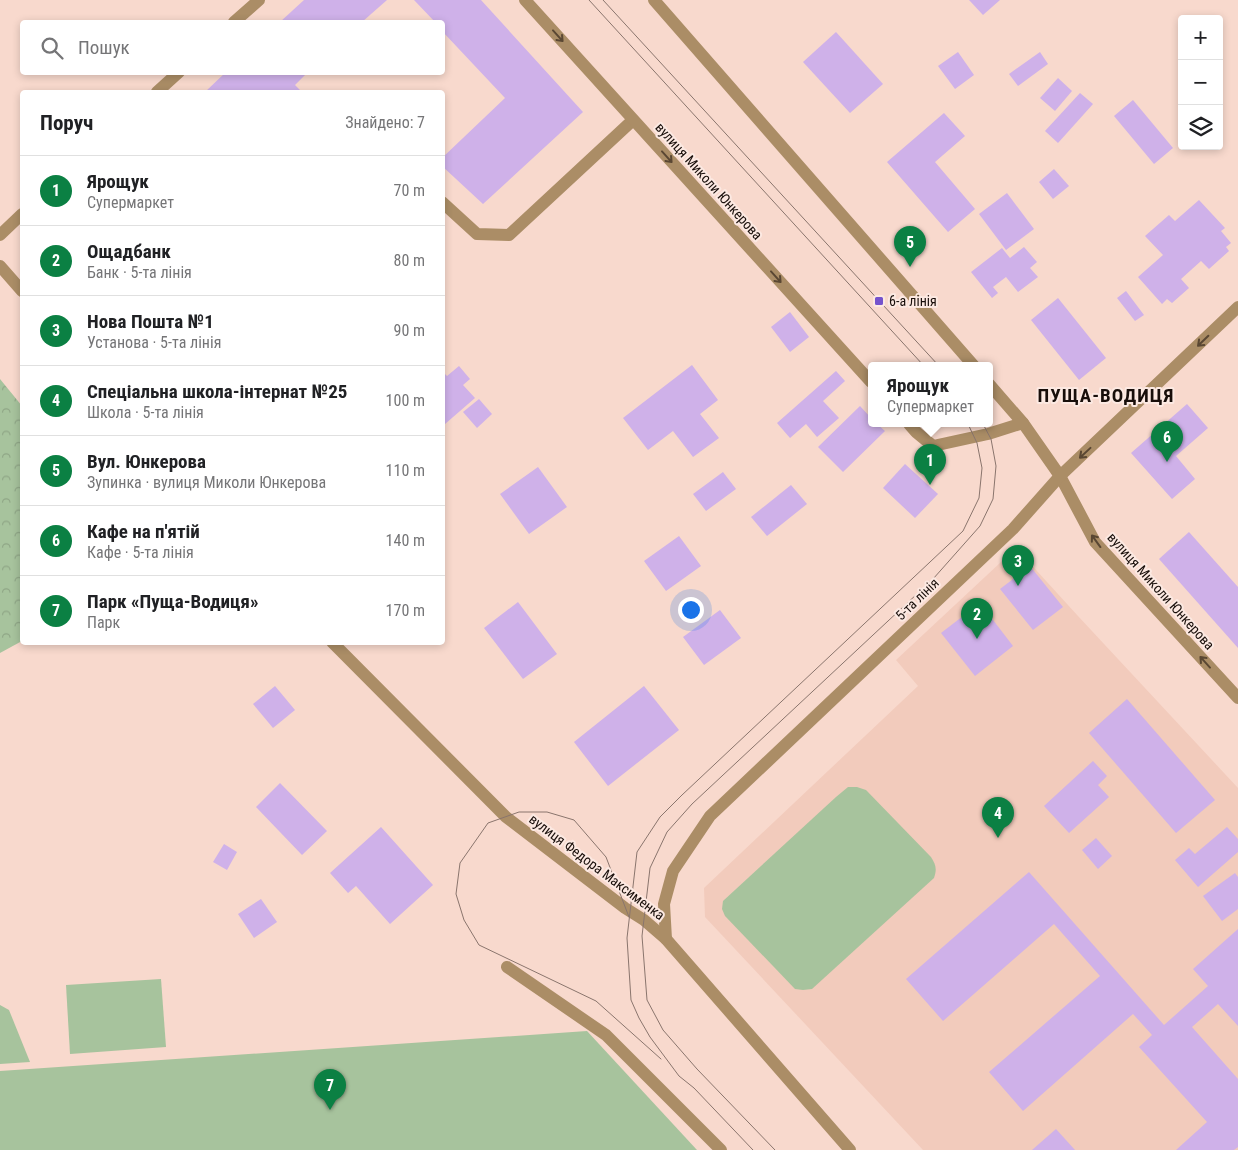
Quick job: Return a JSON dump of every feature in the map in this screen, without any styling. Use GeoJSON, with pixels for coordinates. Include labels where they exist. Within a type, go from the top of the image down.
{"type":"FeatureCollection","features":[{"type":"Feature","properties":{"kind":"street"},"geometry":{"type":"LineString","coordinates":[[236,20],[259,0]]}},
{"type":"Feature","properties":{"kind":"street","name":"вулиця Миколи Юнкерова"},"geometry":{"type":"LineString","coordinates":[[525,0],[868,379]]}},
{"type":"Feature","properties":{"kind":"street"},"geometry":{"type":"LineString","coordinates":[[654,0],[971,362]]}},
{"type":"Feature","properties":{"kind":"street"},"geometry":{"type":"LineString","coordinates":[[159,90],[176,75]]}},
{"type":"Feature","properties":{"kind":"street"},"geometry":{"type":"LineString","coordinates":[[445,205],[476,234],[509,235],[633,120]]}},
{"type":"Feature","properties":{"kind":"street"},"geometry":{"type":"LineString","coordinates":[[0,235],[20,216]]}},
{"type":"Feature","properties":{"kind":"street"},"geometry":{"type":"LineString","coordinates":[[0,266],[20,289]]}},
{"type":"Feature","properties":{"kind":"street","name":"5-та лінія"},"geometry":{"type":"LineString","coordinates":[[666,939],[664,904],[673,871],[710,816],[1014,529],[1060,476],[1238,307]]}},
{"type":"Feature","properties":{"kind":"street","name":"вулиця Миколи Юнкерова"},"geometry":{"type":"LineString","coordinates":[[993,389],[1023,423],[1060,476],[1095,542],[1238,698]]}},
{"type":"Feature","properties":{"kind":"street"},"geometry":{"type":"LineString","coordinates":[[912,427],[933,446],[988,434],[1023,423]]}},
{"type":"Feature","properties":{"kind":"street","name":"вулиця Федора Максименка"},"geometry":{"type":"LineString","coordinates":[[335,645],[506,817],[625,908],[644,920],[666,939],[850,1150]]}},
{"type":"Feature","properties":{"kind":"street"},"geometry":{"type":"LineString","coordinates":[[507,967],[606,1035],[721,1150]]}},
{"type":"Feature","properties":{"kind":"shaded area"},"geometry":{"type":"Polygon","coordinates":[[[1016,548],[1238,788],[1238,1150],[923,1150],[705,917],[704,888],[918,686],[896,660],[1016,548]]]}},
{"type":"Feature","properties":{"kind":"green space"},"geometry":{"type":"Polygon","coordinates":[[[0,379],[20,404],[20,642],[0,653],[0,379]]]}},
{"type":"Feature","properties":{"kind":"green space"},"geometry":{"type":"Polygon","coordinates":[[[848,787],[866,790],[931,857],[936,867],[935,875],[934,878],[812,989],[795,989],[725,916],[722,909],[723,901],[848,787]]]}},
{"type":"Feature","properties":{"kind":"green space"},"geometry":{"type":"Polygon","coordinates":[[[161,979],[166,1047],[70,1054],[66,985],[161,979]]]}},
{"type":"Feature","properties":{"kind":"green space"},"geometry":{"type":"Polygon","coordinates":[[[0,1005],[9,1010],[30,1062],[0,1064],[0,1005]]]}},
{"type":"Feature","properties":{"kind":"green space"},"geometry":{"type":"Polygon","coordinates":[[[587,1031],[697,1150],[0,1150],[0,1071],[587,1031]]]}},
{"type":"Feature","properties":{"kind":"building"},"geometry":{"type":"Polygon","coordinates":[[[304,0],[387,0],[364,20],[282,20],[304,0]]]}},
{"type":"Feature","properties":{"kind":"building"},"geometry":{"type":"Polygon","coordinates":[[[414,0],[481,0],[583,112],[483,204],[445,169],[445,155],[505,98],[445,34],[445,20],[433,20],[414,0]]]}},
{"type":"Feature","properties":{"kind":"building"},"geometry":{"type":"Polygon","coordinates":[[[969,0],[1000,0],[983,15],[969,0]]]}},
{"type":"Feature","properties":{"kind":"building"},"geometry":{"type":"Polygon","coordinates":[[[836,32],[883,84],[850,113],[803,62],[836,32]]]}},
{"type":"Feature","properties":{"kind":"building"},"geometry":{"type":"Polygon","coordinates":[[[958,52],[974,75],[955,89],[938,66],[958,52]]]}},
{"type":"Feature","properties":{"kind":"building"},"geometry":{"type":"Polygon","coordinates":[[[1040,52],[1048,64],[1018,86],[1009,74],[1040,52]]]}},
{"type":"Feature","properties":{"kind":"building"},"geometry":{"type":"Polygon","coordinates":[[[223,75],[305,75],[295,85],[300,90],[207,90],[223,75]]]}},
{"type":"Feature","properties":{"kind":"building"},"geometry":{"type":"Polygon","coordinates":[[[1058,78],[1072,91],[1055,111],[1040,98],[1058,78]]]}},
{"type":"Feature","properties":{"kind":"building"},"geometry":{"type":"Polygon","coordinates":[[[1080,93],[1093,104],[1058,143],[1045,131],[1080,93]]]}},
{"type":"Feature","properties":{"kind":"building"},"geometry":{"type":"Polygon","coordinates":[[[1133,100],[1173,148],[1154,164],[1114,116],[1133,100]]]}},
{"type":"Feature","properties":{"kind":"building"},"geometry":{"type":"Polygon","coordinates":[[[944,113],[965,136],[935,162],[975,209],[948,232],[887,162],[944,113]]]}},
{"type":"Feature","properties":{"kind":"building"},"geometry":{"type":"Polygon","coordinates":[[[1054,169],[1069,186],[1053,199],[1039,182],[1054,169]]]}},
{"type":"Feature","properties":{"kind":"building"},"geometry":{"type":"Polygon","coordinates":[[[1007,193],[1034,229],[1006,250],[979,214],[1007,193]]]}},
{"type":"Feature","properties":{"kind":"building"},"geometry":{"type":"Polygon","coordinates":[[[1199,200],[1225,228],[1221,231],[1231,243],[1226,247],[1229,251],[1209,269],[1201,261],[1181,279],[1189,288],[1172,303],[1167,299],[1162,304],[1138,277],[1163,255],[1145,236],[1169,215],[1175,221],[1199,200]]]}},
{"type":"Feature","properties":{"kind":"building"},"geometry":{"type":"Polygon","coordinates":[[[1024,247],[1037,262],[1030,268],[1038,277],[1018,292],[1006,277],[993,287],[998,293],[992,298],[971,272],[1002,248],[1010,258],[1024,247]]]}},
{"type":"Feature","properties":{"kind":"building"},"geometry":{"type":"Polygon","coordinates":[[[1126,291],[1144,315],[1135,321],[1117,298],[1126,291]]]}},
{"type":"Feature","properties":{"kind":"building"},"geometry":{"type":"Polygon","coordinates":[[[1058,298],[1106,358],[1079,380],[1031,320],[1058,298]]]}},
{"type":"Feature","properties":{"kind":"building"},"geometry":{"type":"Polygon","coordinates":[[[790,312],[809,337],[790,352],[771,327],[790,312]]]}},
{"type":"Feature","properties":{"kind":"building"},"geometry":{"type":"Polygon","coordinates":[[[692,365],[718,400],[700,414],[719,438],[693,457],[673,431],[648,450],[623,418],[692,365]]]}},
{"type":"Feature","properties":{"kind":"building"},"geometry":{"type":"Polygon","coordinates":[[[459,366],[470,379],[463,385],[475,398],[445,424],[445,374],[447,376],[459,366]]]}},
{"type":"Feature","properties":{"kind":"building"},"geometry":{"type":"Polygon","coordinates":[[[836,371],[845,381],[823,401],[839,418],[817,437],[806,424],[790,438],[777,423],[836,371]]]}},
{"type":"Feature","properties":{"kind":"building"},"geometry":{"type":"Polygon","coordinates":[[[479,399],[492,414],[477,428],[463,412],[479,399]]]}},
{"type":"Feature","properties":{"kind":"building"},"geometry":{"type":"Polygon","coordinates":[[[1187,404],[1208,428],[1176,456],[1195,479],[1172,499],[1131,453],[1187,404]]]}},
{"type":"Feature","properties":{"kind":"building"},"geometry":{"type":"Polygon","coordinates":[[[860,406],[868,415],[868,427],[880,427],[885,431],[843,472],[818,447],[860,406]]]}},
{"type":"Feature","properties":{"kind":"building"},"geometry":{"type":"Polygon","coordinates":[[[905,464],[938,494],[915,518],[883,488],[905,464]]]}},
{"type":"Feature","properties":{"kind":"building"},"geometry":{"type":"Polygon","coordinates":[[[538,467],[567,507],[529,534],[500,494],[538,467]]]}},
{"type":"Feature","properties":{"kind":"building"},"geometry":{"type":"Polygon","coordinates":[[[723,472],[736,489],[706,511],[693,494],[723,472]]]}},
{"type":"Feature","properties":{"kind":"building"},"geometry":{"type":"Polygon","coordinates":[[[791,485],[807,504],[767,536],[751,517],[791,485]]]}},
{"type":"Feature","properties":{"kind":"building"},"geometry":{"type":"Polygon","coordinates":[[[1189,532],[1238,587],[1238,648],[1159,559],[1189,532]]]}},
{"type":"Feature","properties":{"kind":"building"},"geometry":{"type":"Polygon","coordinates":[[[679,536],[701,566],[666,591],[644,561],[679,536]]]}},
{"type":"Feature","properties":{"kind":"building"},"geometry":{"type":"Polygon","coordinates":[[[1030,566],[1063,607],[1033,630],[1000,589],[1030,566]]]}},
{"type":"Feature","properties":{"kind":"building"},"geometry":{"type":"Polygon","coordinates":[[[518,602],[557,654],[523,679],[484,628],[518,602]]]}},
{"type":"Feature","properties":{"kind":"building"},"geometry":{"type":"Polygon","coordinates":[[[980,603],[1013,646],[975,676],[941,633],[980,603]]]}},
{"type":"Feature","properties":{"kind":"building"},"geometry":{"type":"Polygon","coordinates":[[[720,610],[741,638],[704,665],[683,637],[720,610]]]}},
{"type":"Feature","properties":{"kind":"building"},"geometry":{"type":"Polygon","coordinates":[[[275,686],[295,710],[273,728],[253,704],[275,686]]]}},
{"type":"Feature","properties":{"kind":"building"},"geometry":{"type":"Polygon","coordinates":[[[644,686],[679,730],[608,786],[574,742],[644,686]]]}},
{"type":"Feature","properties":{"kind":"building"},"geometry":{"type":"Polygon","coordinates":[[[1127,699],[1215,800],[1176,833],[1089,733],[1127,699]]]}},
{"type":"Feature","properties":{"kind":"building"},"geometry":{"type":"Polygon","coordinates":[[[1093,761],[1107,776],[1098,785],[1109,797],[1069,833],[1044,806],[1093,761]]]}},
{"type":"Feature","properties":{"kind":"building"},"geometry":{"type":"Polygon","coordinates":[[[280,783],[327,831],[302,855],[256,807],[280,783]]]}},
{"type":"Feature","properties":{"kind":"building"},"geometry":{"type":"Polygon","coordinates":[[[381,827],[433,885],[390,924],[356,886],[348,893],[330,873],[381,827]]]}},
{"type":"Feature","properties":{"kind":"building"},"geometry":{"type":"Polygon","coordinates":[[[1227,827],[1238,839],[1238,852],[1198,887],[1175,860],[1189,848],[1195,854],[1227,827]]]}},
{"type":"Feature","properties":{"kind":"building"},"geometry":{"type":"Polygon","coordinates":[[[1096,838],[1112,856],[1098,869],[1082,850],[1096,838]]]}},
{"type":"Feature","properties":{"kind":"building"},"geometry":{"type":"Polygon","coordinates":[[[224,844],[237,852],[227,870],[213,862],[224,844]]]}},
{"type":"Feature","properties":{"kind":"building"},"geometry":{"type":"Polygon","coordinates":[[[1029,872],[1164,1025],[1208,986],[1193,969],[1238,929],[1238,1026],[1218,1004],[1192,1027],[1238,1079],[1238,1147],[1234,1150],[1176,1150],[1207,1122],[1139,1047],[1152,1035],[1133,1014],[1023,1111],[989,1072],[1100,976],[1054,924],[943,1021],[906,979],[1029,872]]]}},
{"type":"Feature","properties":{"kind":"building"},"geometry":{"type":"Polygon","coordinates":[[[1235,873],[1238,877],[1238,909],[1222,921],[1203,896],[1235,873]]]}},
{"type":"Feature","properties":{"kind":"building"},"geometry":{"type":"Polygon","coordinates":[[[261,899],[277,922],[254,938],[238,914],[261,899]]]}},
{"type":"Feature","properties":{"kind":"building"},"geometry":{"type":"Polygon","coordinates":[[[1056,1129],[1075,1150],[1032,1150],[1056,1129]]]}},
{"type":"Feature","properties":{"kind":"tram line"},"geometry":{"type":"LineString","coordinates":[[589,0],[920,362]]}},
{"type":"Feature","properties":{"kind":"tram line"},"geometry":{"type":"LineString","coordinates":[[603,0],[935,362]]}},
{"type":"Feature","properties":{"kind":"tram line"},"geometry":{"type":"LineString","coordinates":[[753,1150],[694,1088],[679,1076],[650,1037],[631,1000],[627,938],[637,852],[660,817],[682,795],[963,531],[979,498],[982,468],[977,443],[969,427]]}},
{"type":"Feature","properties":{"kind":"tram line"},"geometry":{"type":"LineString","coordinates":[[775,1150],[697,1069],[663,1030],[647,1000],[642,936],[650,868],[667,832],[692,804],[933,579],[980,526],[993,499],[996,466],[991,439],[985,427]]}},
{"type":"Feature","properties":{"kind":"tram line"},"geometry":{"type":"LineString","coordinates":[[629,917],[606,857],[574,820],[547,812],[519,812],[488,823],[460,863],[456,894],[464,920],[479,945],[596,1001],[661,1059]]}},
{"type":"Feature","properties":{"kind":"place","name":"Вул. Юнкерова"},"geometry":{"type":"Point","coordinates":[910,267]}},
{"type":"Feature","properties":{"kind":"place","name":"6-а лінія"},"geometry":{"type":"Point","coordinates":[879,301]}},
{"type":"Feature","properties":{"kind":"place","name":"Кафе на п'ятій"},"geometry":{"type":"Point","coordinates":[1167,462]}},
{"type":"Feature","properties":{"kind":"place","name":"Ярощук"},"geometry":{"type":"Point","coordinates":[930,485]}},
{"type":"Feature","properties":{"kind":"place","name":"Нова Пошта №1"},"geometry":{"type":"Point","coordinates":[1018,586]}},
{"type":"Feature","properties":{"kind":"place","name":"Ощадбанк"},"geometry":{"type":"Point","coordinates":[977,639]}},
{"type":"Feature","properties":{"kind":"place","name":"Спеціальна школа-інтернат №25"},"geometry":{"type":"Point","coordinates":[998,838]}},
{"type":"Feature","properties":{"kind":"place","name":"Парк «Пуща-Водиця»"},"geometry":{"type":"Point","coordinates":[330,1110]}},
{"type":"Feature","properties":{"kind":"district","name":"ПУЩА-ВОДИЦЯ"},"geometry":{"type":"Point","coordinates":[1106,395]}}]}
